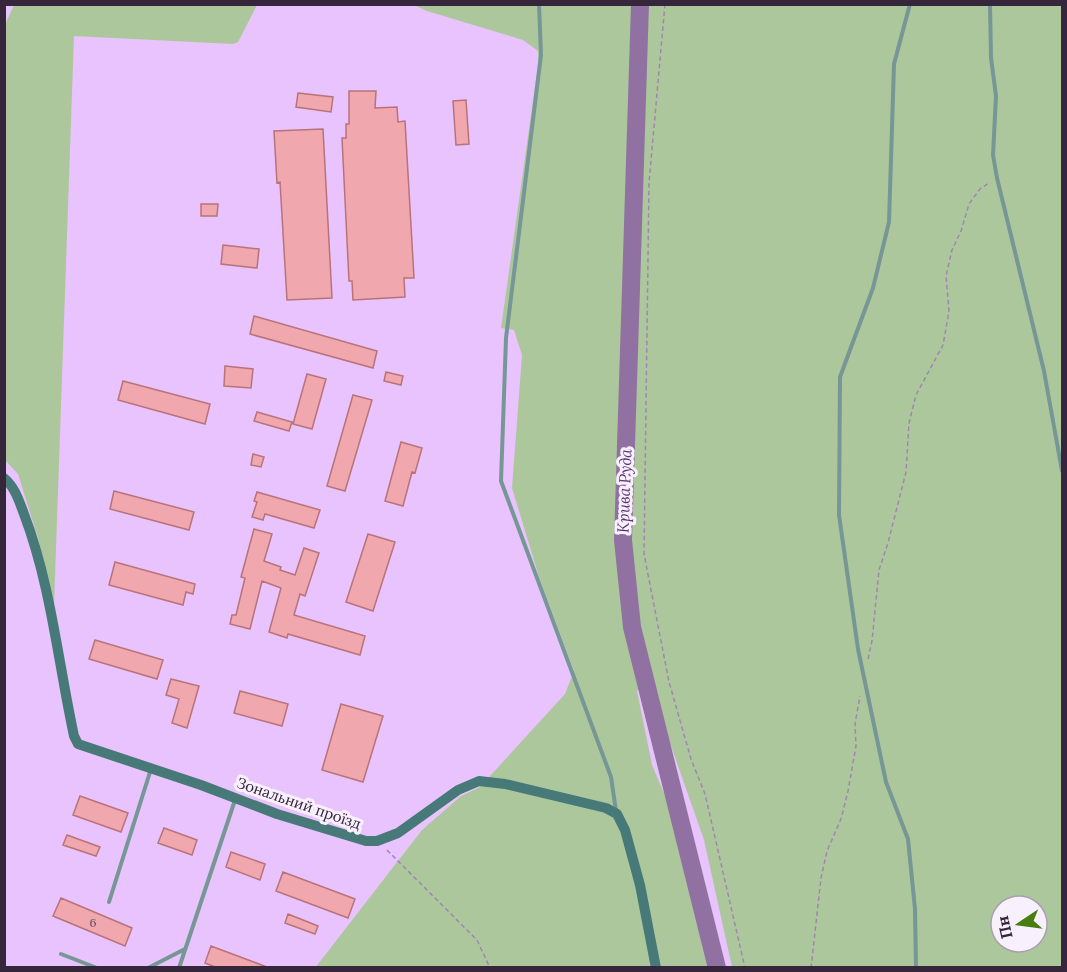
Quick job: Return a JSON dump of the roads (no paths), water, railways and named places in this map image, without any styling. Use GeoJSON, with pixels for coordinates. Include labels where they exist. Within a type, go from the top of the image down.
{"type":"FeatureCollection","features":[{"type":"Feature","properties":{"kind":"street","name":"Зональний проїзд"},"geometry":{"type":"LineString","coordinates":[[5,478],[16,494],[33,540],[43,578],[74,736],[78,744],[85,748],[357,839],[377,841],[398,833],[458,790],[479,781],[606,808],[617,814]]}},
{"type":"Feature","properties":{"kind":"street"},"geometry":{"type":"LineString","coordinates":[[617,814],[625,830],[640,885],[656,968]]}},
{"type":"Feature","properties":{"kind":"lane"},"geometry":{"type":"LineString","coordinates":[[540,4],[541,55],[506,338],[501,481],[611,777],[617,814]]}},
{"type":"Feature","properties":{"kind":"lane"},"geometry":{"type":"LineString","coordinates":[[910,4],[894,64],[889,222],[873,288],[840,377],[839,515],[863,675],[885,782],[908,839],[915,909],[916,968]]}},
{"type":"Feature","properties":{"kind":"lane"},"geometry":{"type":"LineString","coordinates":[[990,4],[996,96],[993,155],[1044,371],[1062,471]]}},
{"type":"Feature","properties":{"kind":"lane"},"geometry":{"type":"LineString","coordinates":[[109,902],[151,769]]}},
{"type":"Feature","properties":{"kind":"lane"},"geometry":{"type":"LineString","coordinates":[[179,968],[235,798]]}},
{"type":"Feature","properties":{"kind":"lane"},"geometry":{"type":"LineString","coordinates":[[148,968],[185,949]]}},
{"type":"Feature","properties":{"kind":"lane"},"geometry":{"type":"LineString","coordinates":[[61,954],[97,968]]}},
{"type":"Feature","properties":{"kind":"waterway","name":"Крива Руда"},"geometry":{"type":"LineString","coordinates":[[640,4],[623,540],[632,627],[717,968]]}}]}
